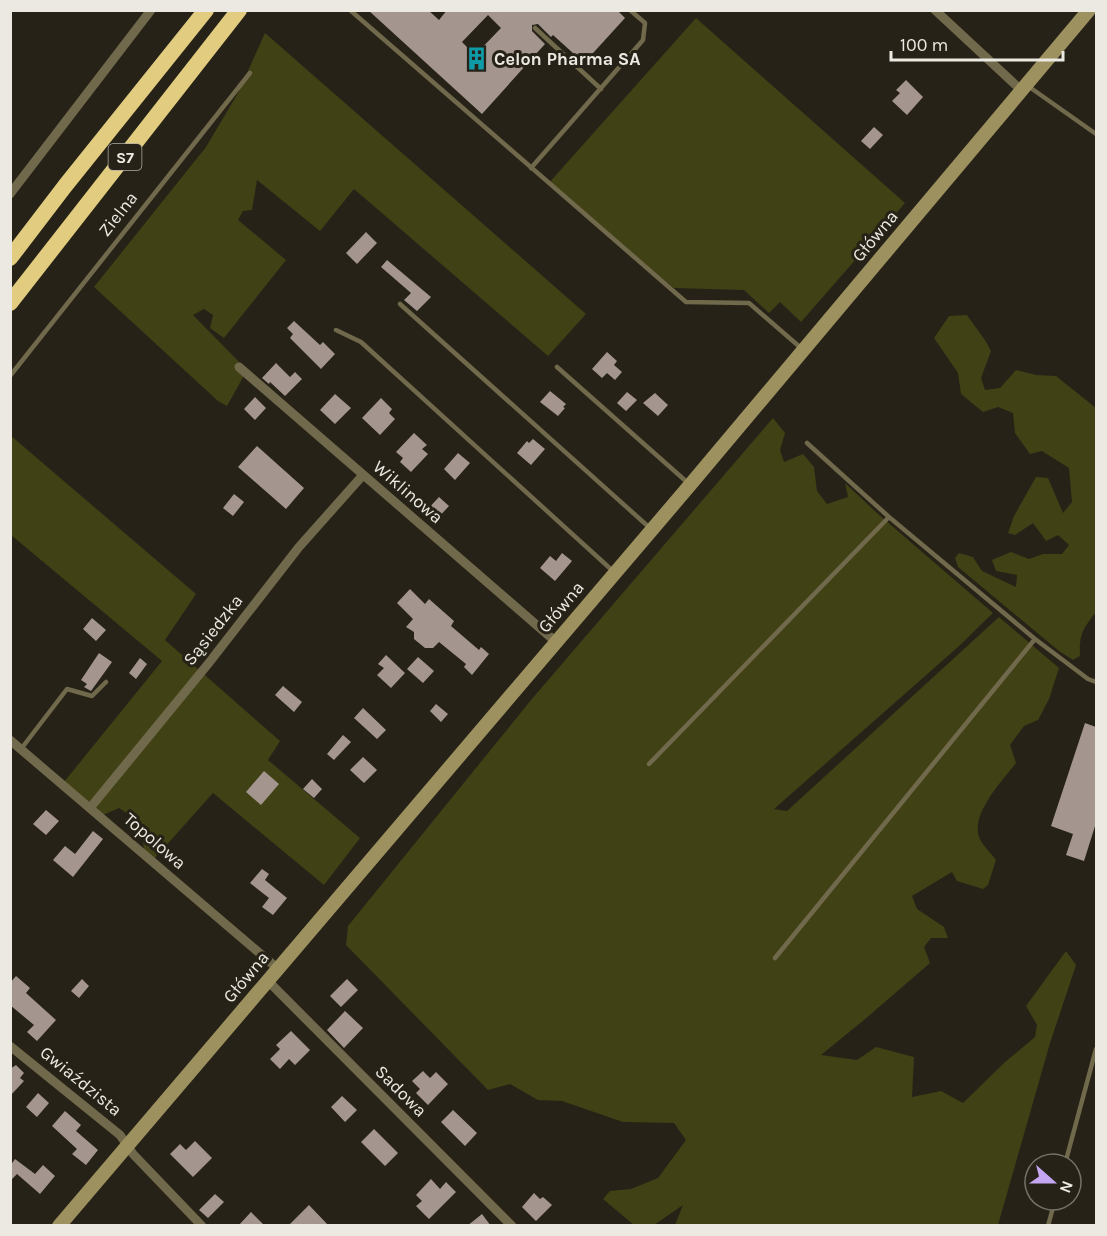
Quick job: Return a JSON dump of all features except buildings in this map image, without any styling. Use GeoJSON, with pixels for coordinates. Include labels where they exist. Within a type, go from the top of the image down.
{"type":"FeatureCollection","features":[{"type":"Feature","properties":{"kind":"highway","name":"S7"},"geometry":{"type":"LineString","coordinates":[[10,258],[206,10]]}},
{"type":"Feature","properties":{"kind":"highway","name":"S7"},"geometry":{"type":"LineString","coordinates":[[10,303],[239,10]]}},
{"type":"Feature","properties":{"kind":"main road","name":"Główna"},"geometry":{"type":"LineString","coordinates":[[59,1226],[690,485],[1089,10]]}},
{"type":"Feature","properties":{"kind":"street"},"geometry":{"type":"LineString","coordinates":[[10,194],[151,10]]}},
{"type":"Feature","properties":{"kind":"street"},"geometry":{"type":"LineString","coordinates":[[935,10],[1024,87]]}},
{"type":"Feature","properties":{"kind":"street","name":"Wiklinowa"},"geometry":{"type":"LineString","coordinates":[[239,367],[555,641]]}},
{"type":"Feature","properties":{"kind":"street","name":"Sąsiedzka"},"geometry":{"type":"LineString","coordinates":[[90,808],[208,664],[299,547],[363,474]]}},
{"type":"Feature","properties":{"kind":"street","name":"Topolowa"},"geometry":{"type":"LineString","coordinates":[[10,740],[277,968]]}},
{"type":"Feature","properties":{"kind":"street","name":"Sadowa"},"geometry":{"type":"LineString","coordinates":[[267,980],[512,1226]]}},
{"type":"Feature","properties":{"kind":"street","name":"Gwiaździsta"},"geometry":{"type":"LineString","coordinates":[[10,1046],[120,1135],[133,1154],[202,1226]]}},
{"type":"Feature","properties":{"kind":"lane"},"geometry":{"type":"LineString","coordinates":[[350,10],[686,302],[750,303],[803,349]]}},
{"type":"Feature","properties":{"kind":"lane"},"geometry":{"type":"LineString","coordinates":[[531,168],[643,40],[645,23],[630,10]]}},
{"type":"Feature","properties":{"kind":"lane"},"geometry":{"type":"LineString","coordinates":[[535,28],[601,89]]}},
{"type":"Feature","properties":{"kind":"lane","name":"Zielna"},"geometry":{"type":"LineString","coordinates":[[10,376],[250,73]]}},
{"type":"Feature","properties":{"kind":"lane"},"geometry":{"type":"LineString","coordinates":[[1024,87],[1096,134]]}},
{"type":"Feature","properties":{"kind":"lane"},"geometry":{"type":"LineString","coordinates":[[400,304],[651,529]]}},
{"type":"Feature","properties":{"kind":"lane"},"geometry":{"type":"LineString","coordinates":[[336,330],[361,342],[614,572]]}},
{"type":"Feature","properties":{"kind":"lane"},"geometry":{"type":"LineString","coordinates":[[557,367],[690,485]]}},
{"type":"Feature","properties":{"kind":"lane"},"geometry":{"type":"LineString","coordinates":[[807,443],[889,517],[1035,639],[1088,679],[1096,682]]}},
{"type":"Feature","properties":{"kind":"lane"},"geometry":{"type":"LineString","coordinates":[[649,764],[889,517]]}},
{"type":"Feature","properties":{"kind":"lane"},"geometry":{"type":"LineString","coordinates":[[775,958],[1035,639]]}},
{"type":"Feature","properties":{"kind":"lane"},"geometry":{"type":"LineString","coordinates":[[21,749],[67,689],[92,696],[106,682]]}},
{"type":"Feature","properties":{"kind":"lane"},"geometry":{"type":"LineString","coordinates":[[1068,1152],[1096,1049]]}},
{"type":"Feature","properties":{"kind":"shaded area"},"geometry":{"type":"Polygon","coordinates":[[[696,18],[905,203],[801,322],[780,302],[769,313],[744,290],[674,288],[548,184],[696,18]]]}},
{"type":"Feature","properties":{"kind":"shaded area"},"geometry":{"type":"Polygon","coordinates":[[[265,33],[586,314],[548,356],[354,189],[320,231],[257,180],[252,210],[243,211],[238,220],[286,260],[224,338],[210,328],[213,315],[204,309],[193,315],[247,370],[227,406],[218,401],[94,287],[206,147],[238,93],[265,33]]]}},
{"type":"Feature","properties":{"kind":"shaded area"},"geometry":{"type":"Polygon","coordinates":[[[967,315],[991,351],[981,378],[985,390],[1000,388],[1016,370],[1036,375],[1056,376],[1096,408],[1096,612],[1083,632],[1080,656],[1073,660],[1059,651],[958,567],[955,558],[959,553],[973,557],[982,571],[1016,587],[1017,575],[996,571],[992,560],[1011,552],[1029,559],[1043,554],[1062,554],[1069,545],[1058,535],[1046,541],[1033,523],[1015,535],[1008,533],[1014,516],[1036,477],[1048,478],[1063,513],[1072,502],[1069,468],[1042,451],[1030,454],[1015,433],[1013,413],[998,407],[983,412],[961,394],[958,373],[934,338],[949,316],[967,315]]]}},
{"type":"Feature","properties":{"kind":"shaded area"},"geometry":{"type":"Polygon","coordinates":[[[773,418],[785,433],[780,450],[784,462],[803,454],[814,467],[817,491],[827,504],[848,497],[845,483],[993,613],[958,647],[774,809],[787,811],[999,617],[1059,668],[1049,699],[1038,720],[1024,726],[1010,745],[1016,763],[990,797],[980,818],[979,837],[996,860],[988,885],[983,889],[957,881],[952,872],[912,896],[917,909],[944,927],[948,938],[931,938],[924,947],[930,963],[821,1055],[857,1060],[876,1047],[914,1057],[912,1097],[941,1091],[963,1103],[1035,1037],[1037,1025],[1026,1006],[1066,951],[1076,965],[1050,1043],[998,1225],[675,1225],[683,1205],[654,1225],[634,1225],[603,1199],[610,1191],[631,1189],[658,1178],[686,1140],[674,1123],[623,1122],[562,1101],[538,1100],[510,1084],[488,1090],[346,945],[348,926],[531,700],[773,418]]]}},
{"type":"Feature","properties":{"kind":"shaded area"},"geometry":{"type":"Polygon","coordinates":[[[10,435],[196,594],[165,640],[280,741],[268,760],[360,838],[324,885],[213,793],[154,859],[144,850],[141,823],[119,808],[103,815],[64,782],[162,661],[11,535],[10,435]]]}},
{"type":"Feature","properties":{"kind":"place","name":"Celon Pharma SA"},"geometry":{"type":"Point","coordinates":[476,59]}}]}
